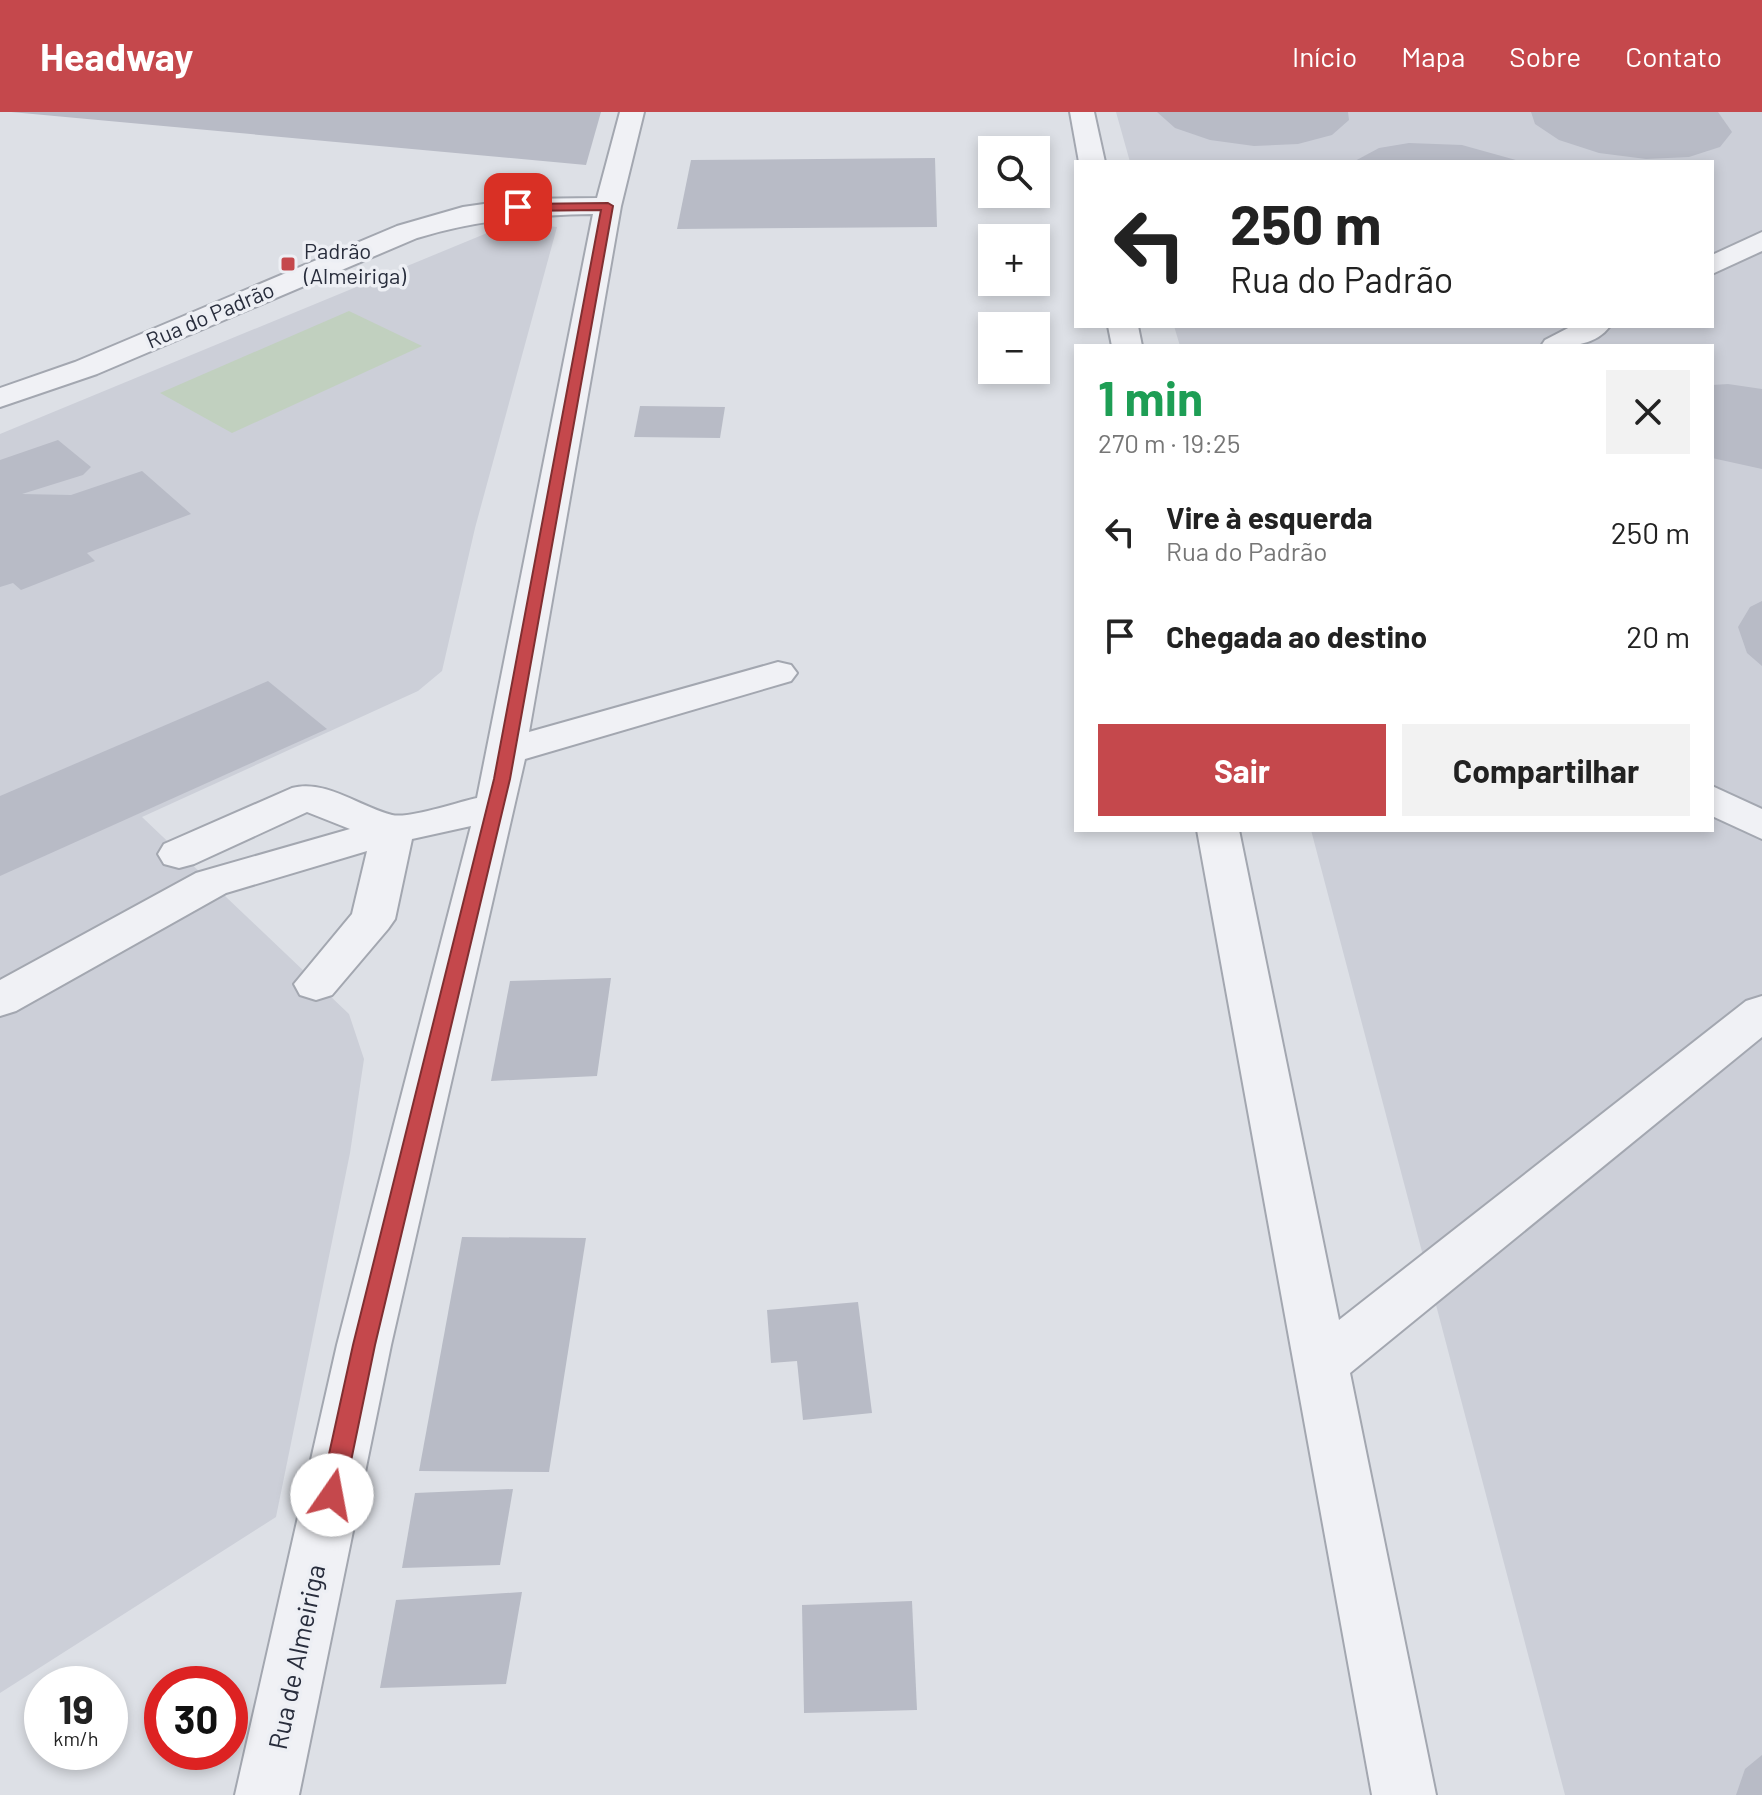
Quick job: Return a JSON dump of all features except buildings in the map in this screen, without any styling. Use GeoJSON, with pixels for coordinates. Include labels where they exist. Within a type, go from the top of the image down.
{"type":"FeatureCollection","features":[{"type":"Feature","properties":{"kind":"street","name":"Rua de Almeiriga"},"geometry":{"type":"LineString","coordinates":[[267,1795],[364,1345],[496,807],[608,206],[632,112]]}},
{"type":"Feature","properties":{"kind":"street"},"geometry":{"type":"LineString","coordinates":[[1082,112],[1092,160]]}},
{"type":"Feature","properties":{"kind":"street","name":"Rua do Padrão"},"geometry":{"type":"LineString","coordinates":[[0,398],[86,368],[407,232],[463,215],[518,207],[608,206]]}},
{"type":"Feature","properties":{"kind":"street"},"geometry":{"type":"LineString","coordinates":[[1714,265],[1762,240]]}},
{"type":"Feature","properties":{"kind":"street"},"geometry":{"type":"LineString","coordinates":[[1560,344],[1591,328]]}},
{"type":"Feature","properties":{"kind":"street"},"geometry":{"type":"LineString","coordinates":[[508,751],[778,673]]}},
{"type":"Feature","properties":{"kind":"street"},"geometry":{"type":"LineString","coordinates":[[179,854],[306,797],[393,830]]}},
{"type":"Feature","properties":{"kind":"street"},"geometry":{"type":"LineString","coordinates":[[1714,800],[1762,826]]}},
{"type":"Feature","properties":{"kind":"street"},"geometry":{"type":"LineString","coordinates":[[0,1000],[211,883],[393,830],[496,807]]}},
{"type":"Feature","properties":{"kind":"street"},"geometry":{"type":"LineString","coordinates":[[316,984],[373,919],[393,830]]}},
{"type":"Feature","properties":{"kind":"street"},"geometry":{"type":"LineString","coordinates":[[1218,832],[1404,1795]]}},
{"type":"Feature","properties":{"kind":"street"},"geometry":{"type":"LineString","coordinates":[[1320,1366],[1762,1012]]}},
{"type":"Feature","properties":{"kind":"shaded area"},"geometry":{"type":"Polygon","coordinates":[[[1116,112],[1762,112],[1762,1795],[1565,1795],[1312,832],[1714,832],[1714,344],[1179,344],[1175,328],[1714,328],[1714,160],[1129,160],[1116,112]]]}},
{"type":"Feature","properties":{"kind":"shaded area"},"geometry":{"type":"Polygon","coordinates":[[[523,223],[557,227],[475,528],[442,671],[418,691],[142,817],[349,1014],[364,1059],[350,1153],[276,1517],[42,1666],[24,1666],[24,1678],[0,1693],[0,434],[492,231],[523,223]]]}},
{"type":"Feature","properties":{"kind":"green space"},"geometry":{"type":"Polygon","coordinates":[[[349,311],[422,346],[232,433],[160,393],[349,311]]]}},
{"type":"Feature","properties":{"kind":"place","name":"Padrão (Almeiriga)"},"geometry":{"type":"Point","coordinates":[288,264]}},
{"type":"Feature","properties":{"kind":"route"},"geometry":{"type":"LineString","coordinates":[[332,1495],[364,1345],[508,751],[608,206],[518,207]]}}]}
